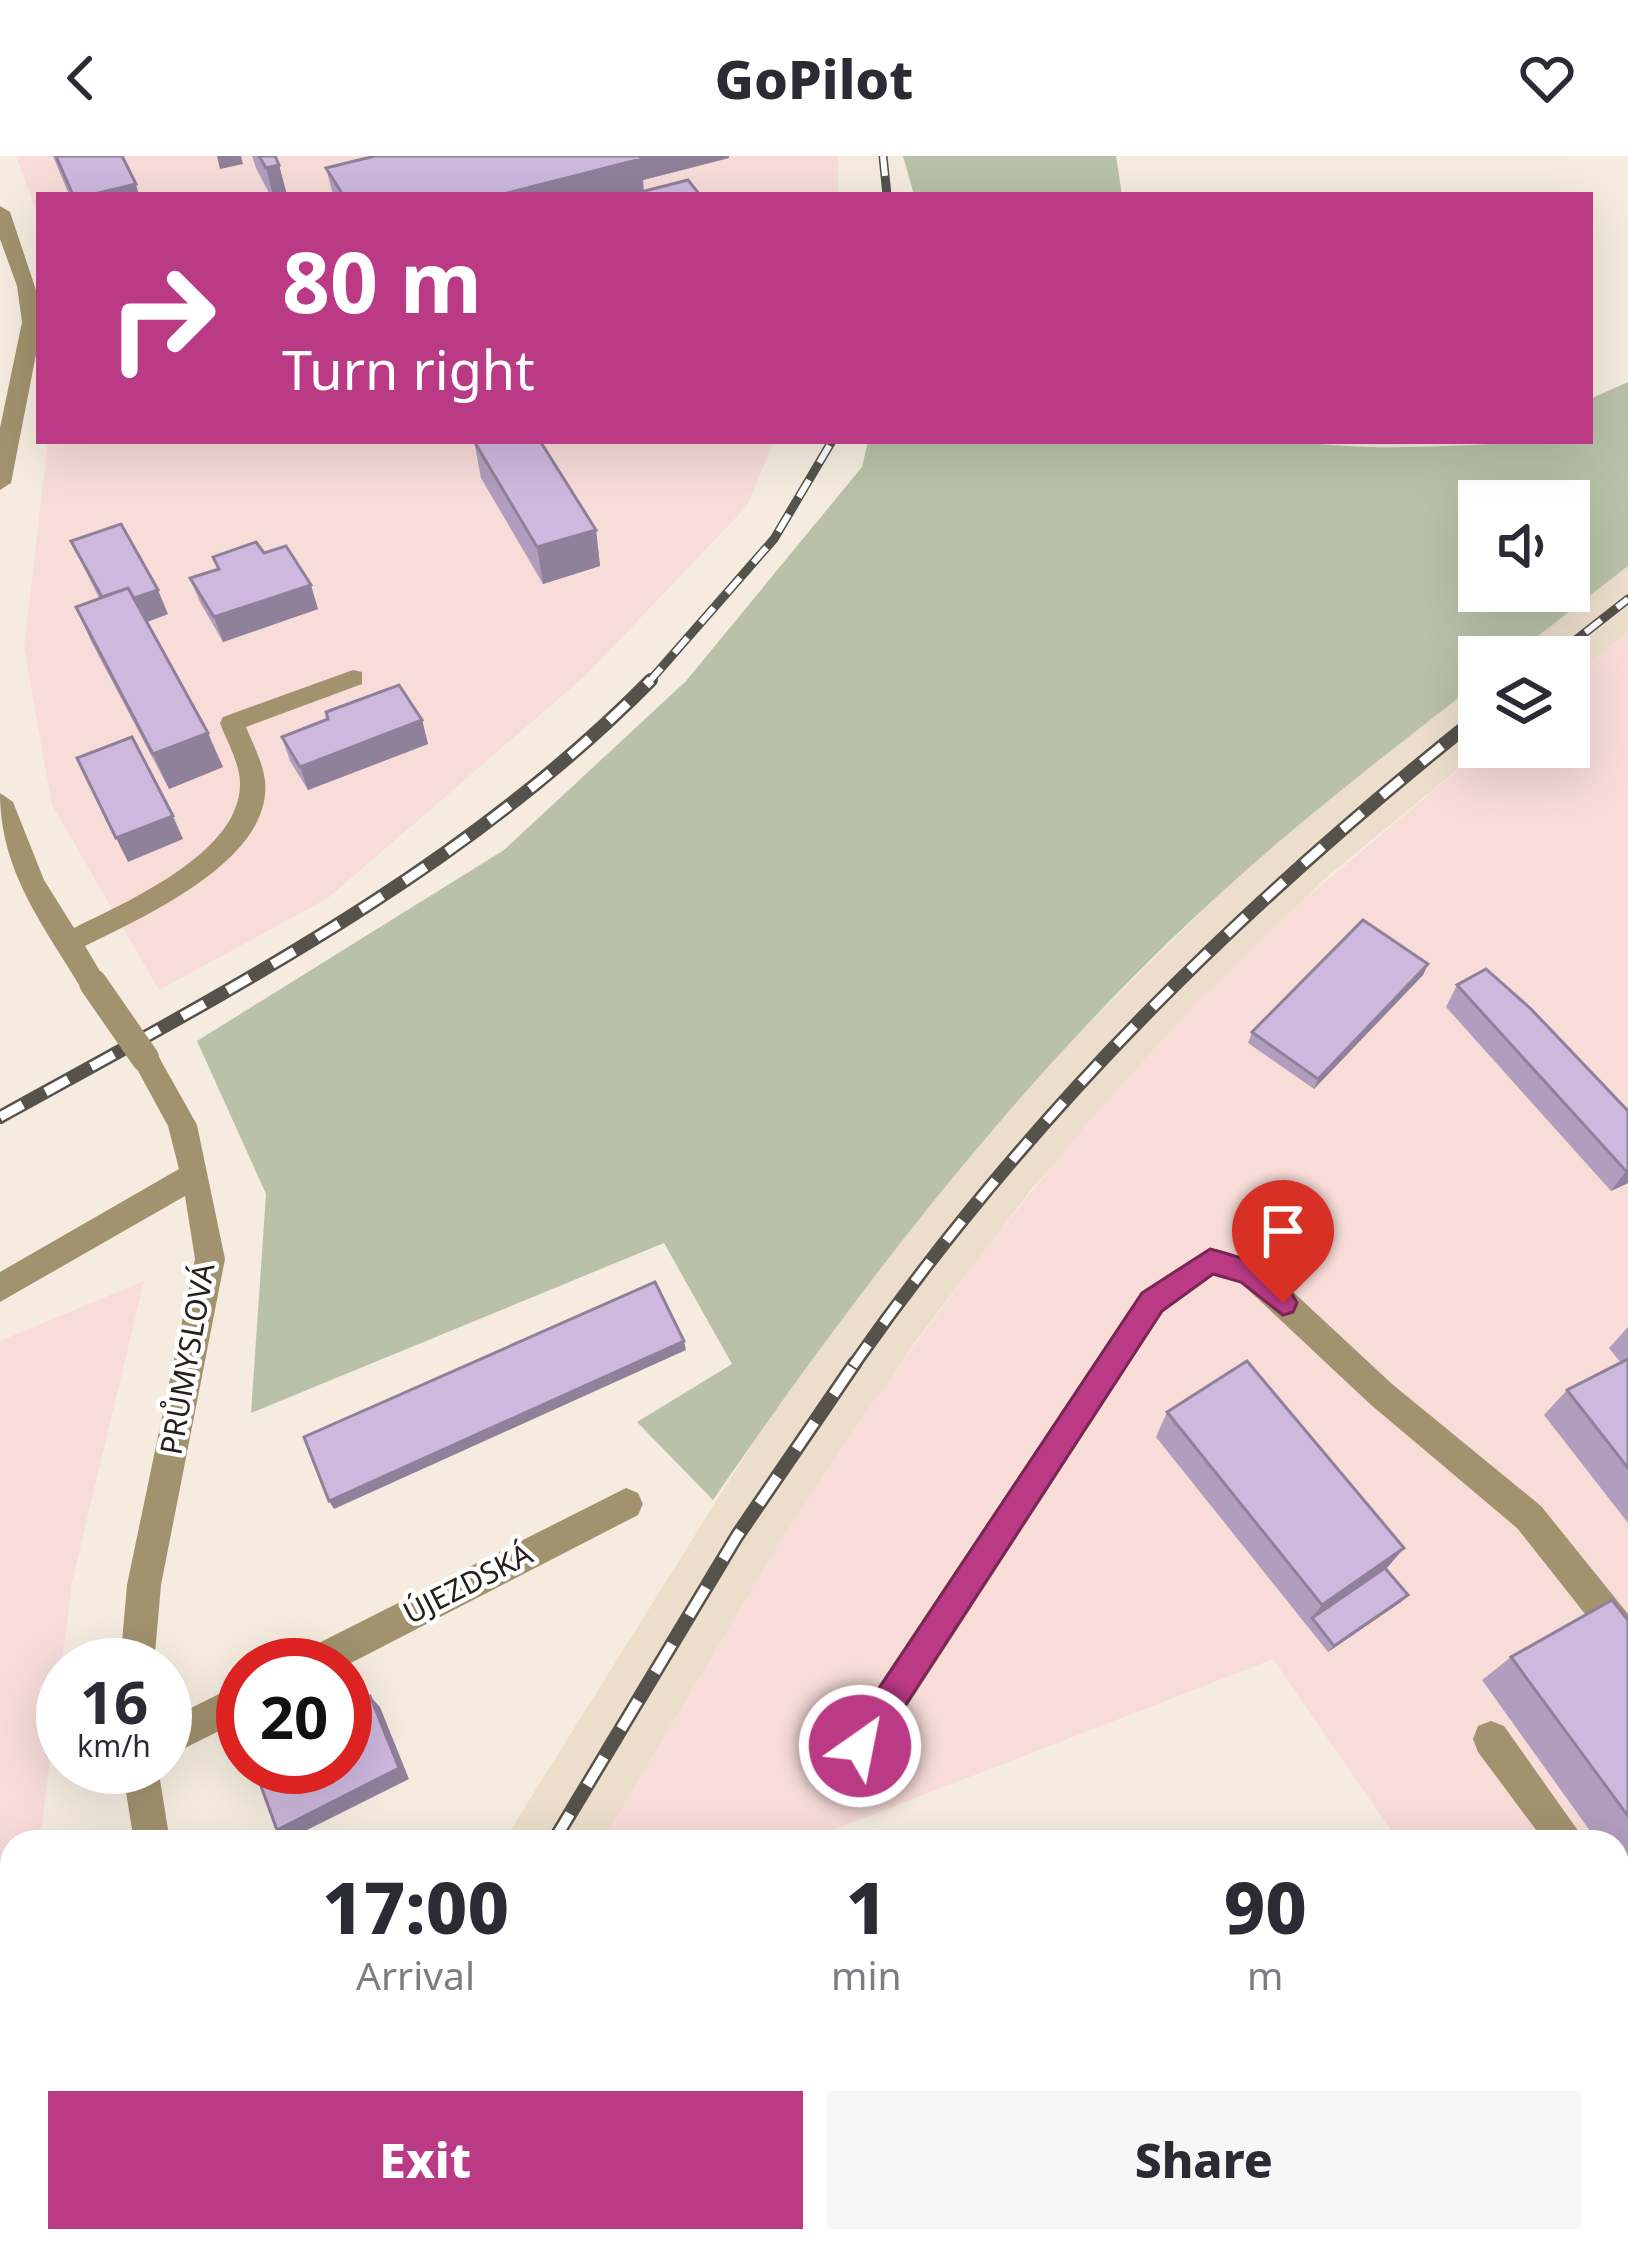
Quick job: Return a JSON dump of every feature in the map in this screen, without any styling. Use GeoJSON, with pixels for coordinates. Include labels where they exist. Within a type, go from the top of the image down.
{"type":"FeatureCollection","features":[{"type":"Feature","properties":{"kind":"street"},"geometry":{"type":"LineString","coordinates":[[0,212],[26,286],[32,322],[0,482]]}},
{"type":"Feature","properties":{"kind":"street"},"geometry":{"type":"LineString","coordinates":[[67,943],[182,883],[242,826],[253,784],[232,723],[353,678]]}},
{"type":"Feature","properties":{"kind":"street","name":"PRŮMYSLOVÁ"},"geometry":{"type":"LineString","coordinates":[[0,802],[32,882],[175,1108],[195,1175],[209,1259],[144,1585],[139,1638]]}},
{"type":"Feature","properties":{"kind":"street"},"geometry":{"type":"LineString","coordinates":[[0,1288],[195,1175]]}},
{"type":"Feature","properties":{"kind":"street"},"geometry":{"type":"LineString","coordinates":[[860,1746],[1152,1302],[1210,1261],[1250,1272],[1381,1394],[1529,1517],[1628,1642]]}},
{"type":"Feature","properties":{"kind":"street","name":"ÚJEZDSKÁ"},"geometry":{"type":"LineString","coordinates":[[364,1638],[626,1504]]}},
{"type":"Feature","properties":{"kind":"street"},"geometry":{"type":"LineString","coordinates":[[1491,1739],[1559,1830]]}},
{"type":"Feature","properties":{"kind":"street"},"geometry":{"type":"LineString","coordinates":[[144,1794],[150,1830]]}},
{"type":"Feature","properties":{"kind":"shaded area"},"geometry":{"type":"Polygon","coordinates":[[[16,156],[838,156],[838,192],[36,192],[36,211],[16,156]]]}},
{"type":"Feature","properties":{"kind":"shaded area"},"geometry":{"type":"Polygon","coordinates":[[[48,444],[773,444],[747,506],[585,676],[328,898],[159,990],[52,805],[24,648],[48,444]]]}},
{"type":"Feature","properties":{"kind":"shaded area"},"geometry":{"type":"Polygon","coordinates":[[[1628,566],[1628,632],[1590,662],[1590,636],[1538,636],[1569,612],[1590,612],[1590,596],[1628,566]]]}},
{"type":"Feature","properties":{"kind":"shaded area"},"geometry":{"type":"Polygon","coordinates":[[[1628,632],[1628,1830],[1391,1830],[1273,1659],[833,1830],[609,1830],[782,1539],[854,1428],[981,1255],[1088,1122],[1189,1010],[1277,923],[1460,768],[1590,768],[1590,662],[1628,632]]]}},
{"type":"Feature","properties":{"kind":"shaded area"},"geometry":{"type":"Polygon","coordinates":[[[1458,698],[1459,768],[1323,880],[1034,1186],[918,1338],[782,1539],[609,1830],[511,1830],[752,1444],[855,1300],[975,1149],[1070,1042],[1224,889],[1320,806],[1458,698]]]}},
{"type":"Feature","properties":{"kind":"shaded area"},"geometry":{"type":"Polygon","coordinates":[[[144,1281],[72,1582],[65,1638],[36,1638],[36,1794],[46,1794],[41,1830],[0,1830],[0,1341],[144,1281]]]}},
{"type":"Feature","properties":{"kind":"green space"},"geometry":{"type":"Polygon","coordinates":[[[903,156],[1116,156],[1122,192],[913,192],[903,156]]]}},
{"type":"Feature","properties":{"kind":"green space"},"geometry":{"type":"Polygon","coordinates":[[[1628,382],[1628,566],[1590,596],[1590,480],[1458,480],[1458,612],[1569,612],[1538,636],[1458,636],[1458,699],[1251,866],[1179,932],[1051,1064],[875,1276],[713,1500],[637,1422],[732,1364],[664,1243],[251,1413],[266,1194],[197,1041],[504,850],[686,681],[862,467],[867,444],[1593,444],[1593,398],[1628,382]]]}},
{"type":"Feature","properties":{"kind":"building"},"geometry":{"type":"Polygon","coordinates":[[[56,156],[122,156],[136,184],[103,192],[72,192],[56,156]]]}},
{"type":"Feature","properties":{"kind":"building"},"geometry":{"type":"Polygon","coordinates":[[[259,156],[275,156],[279,165],[266,168],[259,156]]]}},
{"type":"Feature","properties":{"kind":"building"},"geometry":{"type":"Polygon","coordinates":[[[375,156],[641,159],[511,192],[341,192],[326,168],[375,156]]]}},
{"type":"Feature","properties":{"kind":"building"},"geometry":{"type":"Polygon","coordinates":[[[688,180],[698,192],[641,192],[688,180]]]}},
{"type":"Feature","properties":{"kind":"building"},"geometry":{"type":"Polygon","coordinates":[[[476,444],[542,444],[596,530],[537,547],[476,444]]]}},
{"type":"Feature","properties":{"kind":"building"},"geometry":{"type":"Polygon","coordinates":[[[121,524],[158,590],[134,598],[128,588],[102,597],[71,541],[121,524]]]}},
{"type":"Feature","properties":{"kind":"building"},"geometry":{"type":"Polygon","coordinates":[[[256,542],[264,553],[286,546],[311,585],[214,617],[190,578],[219,569],[213,557],[256,542]]]}},
{"type":"Feature","properties":{"kind":"building"},"geometry":{"type":"Polygon","coordinates":[[[128,588],[208,733],[153,754],[76,607],[128,588]]]}},
{"type":"Feature","properties":{"kind":"building"},"geometry":{"type":"Polygon","coordinates":[[[399,685],[422,720],[300,767],[282,737],[328,719],[326,712],[399,685]]]}},
{"type":"Feature","properties":{"kind":"building"},"geometry":{"type":"Polygon","coordinates":[[[132,737],[173,816],[116,838],[77,758],[132,737]]]}},
{"type":"Feature","properties":{"kind":"building"},"geometry":{"type":"Polygon","coordinates":[[[1363,920],[1428,964],[1318,1079],[1252,1032],[1363,920]]]}},
{"type":"Feature","properties":{"kind":"building"},"geometry":{"type":"Polygon","coordinates":[[[1486,969],[1628,1111],[1628,1170],[1457,985],[1486,969]]]}},
{"type":"Feature","properties":{"kind":"building"},"geometry":{"type":"Polygon","coordinates":[[[655,1282],[684,1341],[329,1501],[304,1437],[655,1282]]]}},
{"type":"Feature","properties":{"kind":"building"},"geometry":{"type":"Polygon","coordinates":[[[1628,1359],[1628,1468],[1567,1390],[1628,1359]]]}},
{"type":"Feature","properties":{"kind":"building"},"geometry":{"type":"Polygon","coordinates":[[[1247,1361],[1404,1548],[1322,1605],[1167,1412],[1247,1361]]]}},
{"type":"Feature","properties":{"kind":"building"},"geometry":{"type":"Polygon","coordinates":[[[1385,1568],[1408,1595],[1334,1646],[1312,1618],[1385,1568]]]}},
{"type":"Feature","properties":{"kind":"building"},"geometry":{"type":"Polygon","coordinates":[[[1612,1600],[1628,1620],[1628,1816],[1511,1657],[1612,1600]]]}},
{"type":"Feature","properties":{"kind":"building"},"geometry":{"type":"Polygon","coordinates":[[[372,1701],[399,1768],[372,1782],[372,1701]]]}},
{"type":"Feature","properties":{"kind":"building"},"geometry":{"type":"Polygon","coordinates":[[[264,1794],[348,1794],[277,1830],[264,1794]]]}},
{"type":"Feature","properties":{"kind":"railway"},"geometry":{"type":"LineString","coordinates":[[883,156],[887,192]]}},
{"type":"Feature","properties":{"kind":"railway"},"geometry":{"type":"LineString","coordinates":[[649,682],[774,539],[830,444]]}},
{"type":"Feature","properties":{"kind":"railway"},"geometry":{"type":"LineString","coordinates":[[1581,636],[1628,599]]}},
{"type":"Feature","properties":{"kind":"railway"},"geometry":{"type":"LineString","coordinates":[[0,1117],[258,973],[424,868],[579,748],[649,682]]}},
{"type":"Feature","properties":{"kind":"railway"},"geometry":{"type":"LineString","coordinates":[[853,1366],[992,1185],[1142,1018],[1304,863],[1458,733]]}},
{"type":"Feature","properties":{"kind":"railway"},"geometry":{"type":"LineString","coordinates":[[560,1830],[737,1536],[855,1363]]}},
{"type":"Feature","properties":{"kind":"route"},"geometry":{"type":"LineString","coordinates":[[860,1746],[1152,1302],[1210,1261],[1250,1272],[1283,1303]]}}]}
